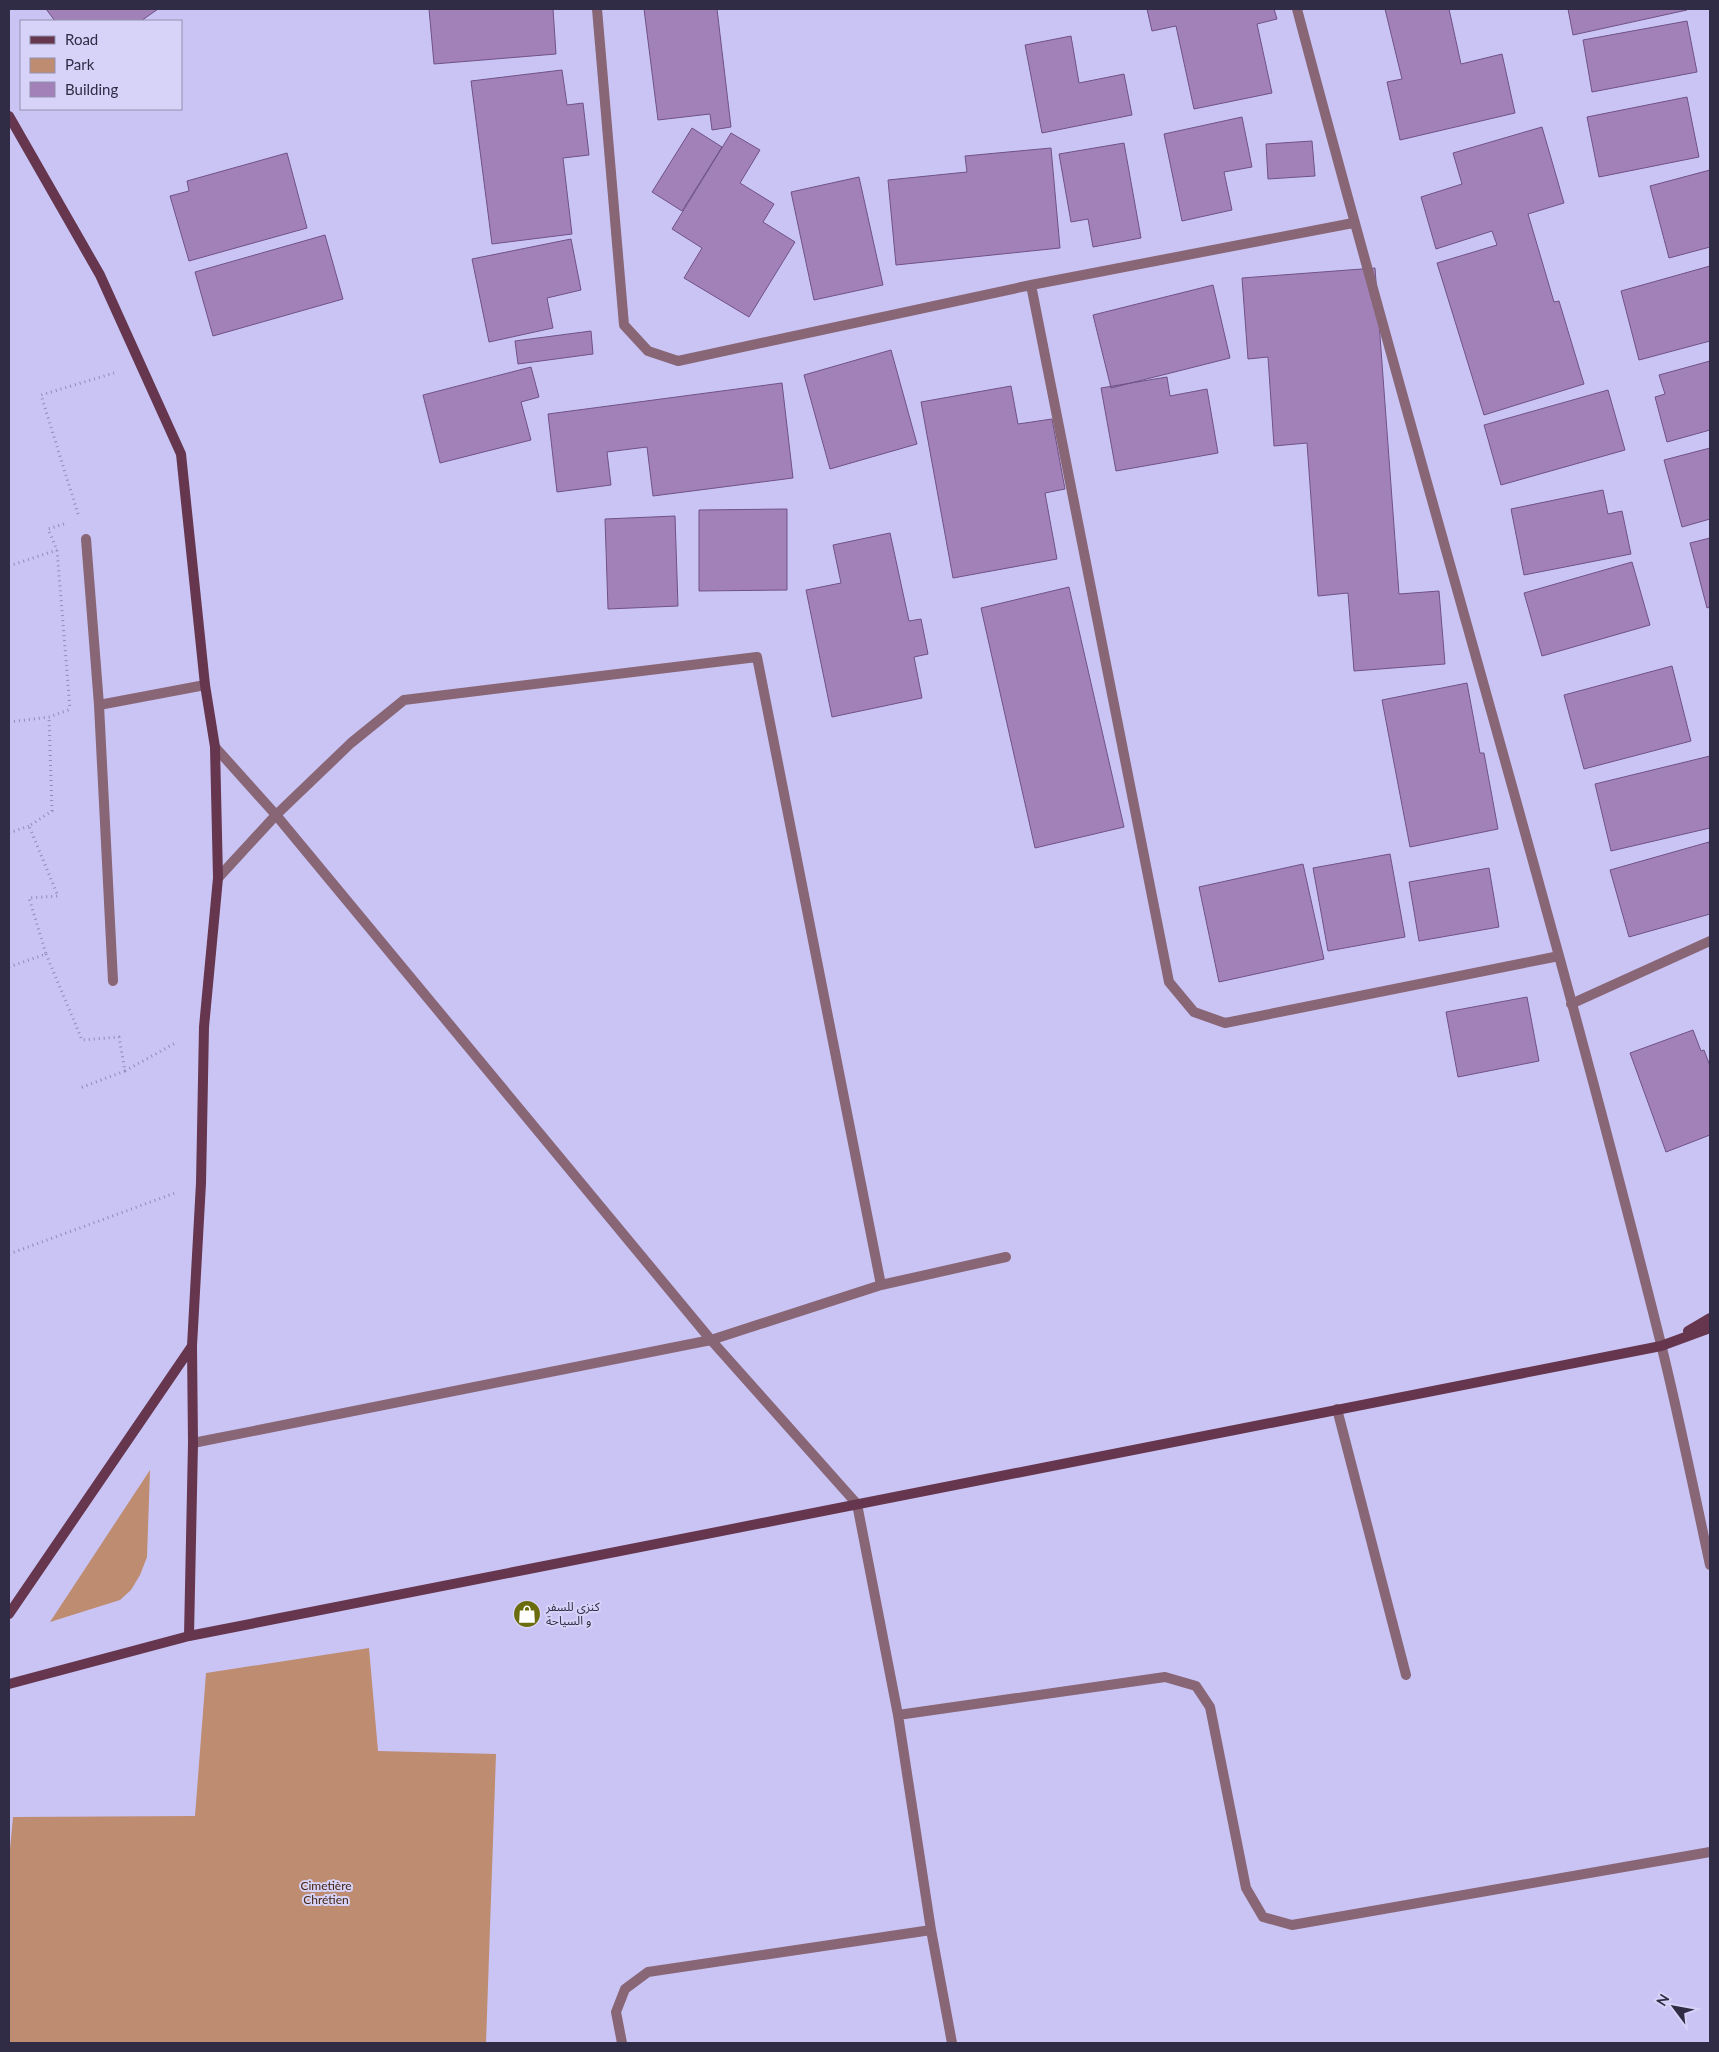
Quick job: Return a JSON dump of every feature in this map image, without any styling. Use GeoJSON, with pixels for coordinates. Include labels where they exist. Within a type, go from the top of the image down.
{"type":"FeatureCollection","features":[{"type":"Feature","properties":{"kind":"street"},"geometry":{"type":"LineString","coordinates":[[597,9],[624,325],[648,351],[678,361],[1030,285],[1353,223]]}},
{"type":"Feature","properties":{"kind":"street"},"geometry":{"type":"LineString","coordinates":[[1297,9],[1353,223],[1559,956],[1661,1346],[1710,1565]]}},
{"type":"Feature","properties":{"kind":"street"},"geometry":{"type":"LineString","coordinates":[[9,116],[100,275],[181,454],[205,685],[215,747],[218,878],[204,1027],[201,1183],[192,1346],[194,1443],[189,1636]]}},
{"type":"Feature","properties":{"kind":"street"},"geometry":{"type":"LineString","coordinates":[[1030,285],[1169,982],[1194,1012],[1225,1023],[1559,956]]}},
{"type":"Feature","properties":{"kind":"street"},"geometry":{"type":"LineString","coordinates":[[86,539],[99,705],[113,981]]}},
{"type":"Feature","properties":{"kind":"street"},"geometry":{"type":"LineString","coordinates":[[218,878],[276,816],[351,743],[404,700],[757,657],[881,1285]]}},
{"type":"Feature","properties":{"kind":"street"},"geometry":{"type":"LineString","coordinates":[[99,705],[205,685]]}},
{"type":"Feature","properties":{"kind":"street"},"geometry":{"type":"LineString","coordinates":[[215,747],[276,816],[711,1340],[857,1504],[898,1714],[931,1930],[952,2043]]}},
{"type":"Feature","properties":{"kind":"street"},"geometry":{"type":"LineString","coordinates":[[1571,1004],[1710,941]]}},
{"type":"Feature","properties":{"kind":"street"},"geometry":{"type":"LineString","coordinates":[[194,1443],[711,1340],[881,1285],[1006,1257]]}},
{"type":"Feature","properties":{"kind":"street"},"geometry":{"type":"LineString","coordinates":[[1661,1346],[1710,1318]]}},
{"type":"Feature","properties":{"kind":"street"},"geometry":{"type":"LineString","coordinates":[[9,1684],[189,1636],[1661,1346],[1710,1328]]}},
{"type":"Feature","properties":{"kind":"street"},"geometry":{"type":"LineString","coordinates":[[9,1614],[192,1346]]}},
{"type":"Feature","properties":{"kind":"street"},"geometry":{"type":"LineString","coordinates":[[1337,1409],[1406,1675]]}},
{"type":"Feature","properties":{"kind":"street"},"geometry":{"type":"LineString","coordinates":[[898,1714],[1165,1676],[1196,1686],[1210,1707],[1246,1888],[1263,1917],[1292,1925],[1710,1852]]}},
{"type":"Feature","properties":{"kind":"street"},"geometry":{"type":"LineString","coordinates":[[622,2043],[616,2012],[625,1989],[648,1972],[931,1930]]}},
{"type":"Feature","properties":{"kind":"path"},"geometry":{"type":"LineString","coordinates":[[80,519],[41,395],[141,364]]}},
{"type":"Feature","properties":{"kind":"path"},"geometry":{"type":"LineString","coordinates":[[70,709],[57,550],[48,529],[72,522]]}},
{"type":"Feature","properties":{"kind":"path"},"geometry":{"type":"LineString","coordinates":[[9,566],[57,550]]}},
{"type":"Feature","properties":{"kind":"path"},"geometry":{"type":"LineString","coordinates":[[9,722],[48,717],[70,709],[99,705]]}},
{"type":"Feature","properties":{"kind":"path"},"geometry":{"type":"LineString","coordinates":[[9,833],[29,826],[52,811],[48,717]]}},
{"type":"Feature","properties":{"kind":"path"},"geometry":{"type":"LineString","coordinates":[[29,826],[58,896],[29,898],[46,954],[82,1040],[119,1037],[124,1070]]}},
{"type":"Feature","properties":{"kind":"path"},"geometry":{"type":"LineString","coordinates":[[9,966],[46,954]]}},
{"type":"Feature","properties":{"kind":"path"},"geometry":{"type":"LineString","coordinates":[[80,1088],[124,1070],[204,1027]]}},
{"type":"Feature","properties":{"kind":"path"},"geometry":{"type":"LineString","coordinates":[[9,1254],[201,1183]]}},
{"type":"Feature","properties":{"kind":"green space"},"geometry":{"type":"Polygon","coordinates":[[[150,1470],[147,1557],[140,1575],[131,1590],[120,1600],[50,1622],[150,1470]]]}},
{"type":"Feature","properties":{"kind":"green space","name":"Cimetière Chrétien"},"geometry":{"type":"Polygon","coordinates":[[[369,1648],[378,1751],[496,1754],[486,2043],[9,2043],[9,1860],[13,1817],[195,1816],[206,1673],[369,1648]]]}},
{"type":"Feature","properties":{"kind":"building"},"geometry":{"type":"Polygon","coordinates":[[[46,9],[158,9],[142,20],[54,20],[46,9]]]}},
{"type":"Feature","properties":{"kind":"building"},"geometry":{"type":"Polygon","coordinates":[[[429,9],[553,9],[556,54],[434,64],[429,9]]]}},
{"type":"Feature","properties":{"kind":"building"},"geometry":{"type":"Polygon","coordinates":[[[644,9],[717,9],[731,127],[712,130],[710,114],[658,120],[644,9]]]}},
{"type":"Feature","properties":{"kind":"building"},"geometry":{"type":"Polygon","coordinates":[[[1147,9],[1274,9],[1277,19],[1257,24],[1272,93],[1194,109],[1176,26],[1152,31],[1147,9]]]}},
{"type":"Feature","properties":{"kind":"building"},"geometry":{"type":"Polygon","coordinates":[[[1385,9],[1449,9],[1461,64],[1502,54],[1515,113],[1400,140],[1387,82],[1402,79],[1385,9]]]}},
{"type":"Feature","properties":{"kind":"building"},"geometry":{"type":"Polygon","coordinates":[[[1568,9],[1687,9],[1687,10],[1573,35],[1568,9]]]}},
{"type":"Feature","properties":{"kind":"building"},"geometry":{"type":"Polygon","coordinates":[[[1687,21],[1697,72],[1592,92],[1583,40],[1687,21]]]}},
{"type":"Feature","properties":{"kind":"building"},"geometry":{"type":"Polygon","coordinates":[[[1071,36],[1079,83],[1124,74],[1132,115],[1042,133],[1025,45],[1071,36]]]}},
{"type":"Feature","properties":{"kind":"building"},"geometry":{"type":"Polygon","coordinates":[[[562,70],[567,105],[583,103],[589,155],[563,158],[572,234],[492,244],[471,81],[562,70]]]}},
{"type":"Feature","properties":{"kind":"building"},"geometry":{"type":"Polygon","coordinates":[[[1687,97],[1699,157],[1599,177],[1587,117],[1687,97]]]}},
{"type":"Feature","properties":{"kind":"building"},"geometry":{"type":"Polygon","coordinates":[[[1242,117],[1252,167],[1224,172],[1232,210],[1182,221],[1164,134],[1242,117]]]}},
{"type":"Feature","properties":{"kind":"building"},"geometry":{"type":"Polygon","coordinates":[[[1542,127],[1564,203],[1528,214],[1554,302],[1559,301],[1584,384],[1484,415],[1437,263],[1497,245],[1492,231],[1436,249],[1421,197],[1462,184],[1453,153],[1542,127]]]}},
{"type":"Feature","properties":{"kind":"building"},"geometry":{"type":"Polygon","coordinates":[[[692,128],[722,147],[682,211],[652,192],[692,128]]]}},
{"type":"Feature","properties":{"kind":"building"},"geometry":{"type":"Polygon","coordinates":[[[731,133],[760,150],[740,183],[774,204],[763,222],[795,242],[749,317],[684,278],[702,248],[672,229],[731,133]]]}},
{"type":"Feature","properties":{"kind":"building"},"geometry":{"type":"Polygon","coordinates":[[[1312,141],[1315,176],[1268,179],[1266,144],[1312,141]]]}},
{"type":"Feature","properties":{"kind":"building"},"geometry":{"type":"Polygon","coordinates":[[[1124,143],[1141,238],[1093,247],[1088,219],[1071,222],[1059,154],[1124,143]]]}},
{"type":"Feature","properties":{"kind":"building"},"geometry":{"type":"Polygon","coordinates":[[[1051,148],[1060,248],[896,265],[888,180],[967,172],[965,156],[1051,148]]]}},
{"type":"Feature","properties":{"kind":"building"},"geometry":{"type":"Polygon","coordinates":[[[287,153],[307,228],[189,261],[170,196],[189,191],[187,181],[287,153]]]}},
{"type":"Feature","properties":{"kind":"building"},"geometry":{"type":"Polygon","coordinates":[[[1710,170],[1710,247],[1669,258],[1650,186],[1710,170]]]}},
{"type":"Feature","properties":{"kind":"building"},"geometry":{"type":"Polygon","coordinates":[[[859,177],[883,285],[814,300],[791,192],[859,177]]]}},
{"type":"Feature","properties":{"kind":"building"},"geometry":{"type":"Polygon","coordinates":[[[325,235],[343,299],[213,336],[195,272],[325,235]]]}},
{"type":"Feature","properties":{"kind":"building"},"geometry":{"type":"Polygon","coordinates":[[[571,239],[581,290],[547,298],[553,328],[489,342],[472,259],[571,239]]]}},
{"type":"Feature","properties":{"kind":"building"},"geometry":{"type":"Polygon","coordinates":[[[1710,266],[1710,341],[1639,360],[1621,291],[1710,266]]]}},
{"type":"Feature","properties":{"kind":"building"},"geometry":{"type":"Polygon","coordinates":[[[1375,268],[1399,594],[1439,591],[1445,664],[1354,671],[1348,593],[1318,596],[1307,443],[1274,446],[1268,357],[1248,359],[1242,278],[1375,268]]]}},
{"type":"Feature","properties":{"kind":"building"},"geometry":{"type":"Polygon","coordinates":[[[1213,285],[1230,358],[1111,388],[1093,315],[1213,285]]]}},
{"type":"Feature","properties":{"kind":"building"},"geometry":{"type":"Polygon","coordinates":[[[591,331],[593,354],[518,364],[515,341],[591,331]]]}},
{"type":"Feature","properties":{"kind":"building"},"geometry":{"type":"Polygon","coordinates":[[[891,350],[917,444],[830,469],[804,375],[891,350]]]}},
{"type":"Feature","properties":{"kind":"building"},"geometry":{"type":"Polygon","coordinates":[[[1710,361],[1710,430],[1667,442],[1655,397],[1665,394],[1659,375],[1710,361]]]}},
{"type":"Feature","properties":{"kind":"building"},"geometry":{"type":"Polygon","coordinates":[[[531,367],[539,397],[521,402],[531,440],[440,463],[423,395],[531,367]]]}},
{"type":"Feature","properties":{"kind":"building"},"geometry":{"type":"Polygon","coordinates":[[[1167,377],[1170,396],[1207,389],[1218,453],[1116,471],[1101,388],[1167,377]]]}},
{"type":"Feature","properties":{"kind":"building"},"geometry":{"type":"Polygon","coordinates":[[[782,383],[793,478],[653,496],[647,447],[607,452],[611,485],[557,492],[548,414],[782,383]]]}},
{"type":"Feature","properties":{"kind":"building"},"geometry":{"type":"Polygon","coordinates":[[[1011,386],[1018,424],[1052,419],[1065,489],[1045,493],[1057,559],[953,578],[921,402],[1011,386]]]}},
{"type":"Feature","properties":{"kind":"building"},"geometry":{"type":"Polygon","coordinates":[[[1608,390],[1625,450],[1501,485],[1484,425],[1608,390]]]}},
{"type":"Feature","properties":{"kind":"building"},"geometry":{"type":"Polygon","coordinates":[[[1710,448],[1710,519],[1682,527],[1664,460],[1710,448]]]}},
{"type":"Feature","properties":{"kind":"building"},"geometry":{"type":"Polygon","coordinates":[[[1603,490],[1608,514],[1622,511],[1631,554],[1524,575],[1511,509],[1603,490]]]}},
{"type":"Feature","properties":{"kind":"building"},"geometry":{"type":"Polygon","coordinates":[[[787,509],[787,590],[699,591],[699,510],[787,509]]]}},
{"type":"Feature","properties":{"kind":"building"},"geometry":{"type":"Polygon","coordinates":[[[675,516],[678,606],[608,609],[605,519],[675,516]]]}},
{"type":"Feature","properties":{"kind":"building"},"geometry":{"type":"Polygon","coordinates":[[[890,533],[909,621],[921,619],[928,654],[914,657],[922,698],[832,717],[806,590],[841,583],[833,545],[890,533]]]}},
{"type":"Feature","properties":{"kind":"building"},"geometry":{"type":"Polygon","coordinates":[[[1710,538],[1710,607],[1707,608],[1690,543],[1710,538]]]}},
{"type":"Feature","properties":{"kind":"building"},"geometry":{"type":"Polygon","coordinates":[[[1632,562],[1650,625],[1542,656],[1524,593],[1632,562]]]}},
{"type":"Feature","properties":{"kind":"building"},"geometry":{"type":"Polygon","coordinates":[[[1069,587],[1124,827],[1035,848],[981,608],[1069,587]]]}},
{"type":"Feature","properties":{"kind":"building"},"geometry":{"type":"Polygon","coordinates":[[[1672,666],[1691,741],[1584,769],[1564,695],[1672,666]]]}},
{"type":"Feature","properties":{"kind":"building"},"geometry":{"type":"Polygon","coordinates":[[[1467,683],[1480,753],[1484,753],[1498,829],[1410,847],[1382,700],[1467,683]]]}},
{"type":"Feature","properties":{"kind":"building"},"geometry":{"type":"Polygon","coordinates":[[[1710,756],[1710,828],[1611,851],[1595,784],[1710,756]]]}},
{"type":"Feature","properties":{"kind":"building"},"geometry":{"type":"Polygon","coordinates":[[[1709,842],[1710,914],[1629,937],[1610,870],[1709,842]]]}},
{"type":"Feature","properties":{"kind":"building"},"geometry":{"type":"Polygon","coordinates":[[[1390,854],[1405,937],[1328,951],[1313,868],[1390,854]]]}},
{"type":"Feature","properties":{"kind":"building"},"geometry":{"type":"Polygon","coordinates":[[[1303,864],[1324,959],[1219,982],[1199,887],[1303,864]]]}},
{"type":"Feature","properties":{"kind":"building"},"geometry":{"type":"Polygon","coordinates":[[[1489,868],[1499,927],[1419,941],[1409,882],[1489,868]]]}},
{"type":"Feature","properties":{"kind":"building"},"geometry":{"type":"Polygon","coordinates":[[[1527,997],[1539,1061],[1458,1077],[1446,1012],[1527,997]]]}},
{"type":"Feature","properties":{"kind":"building"},"geometry":{"type":"Polygon","coordinates":[[[1693,1030],[1701,1051],[1704,1050],[1710,1066],[1710,1135],[1666,1152],[1630,1053],[1693,1030]]]}},
{"type":"Feature","properties":{"kind":"place","name":"كنزي للسفر و السياحة"},"geometry":{"type":"Point","coordinates":[527,1614]}}]}
